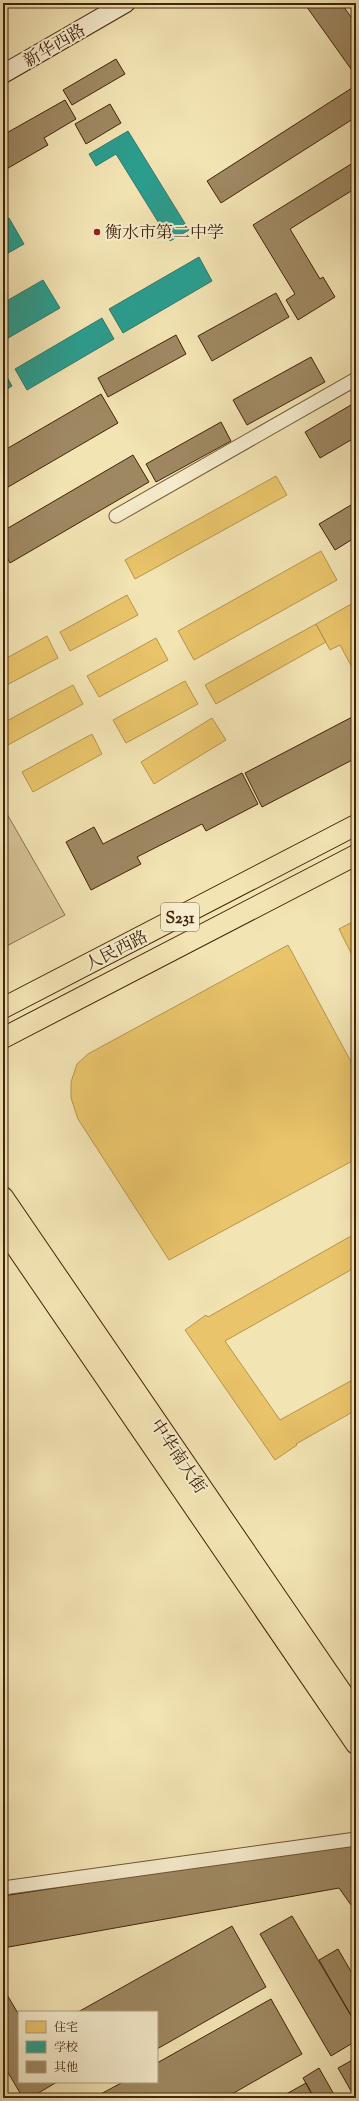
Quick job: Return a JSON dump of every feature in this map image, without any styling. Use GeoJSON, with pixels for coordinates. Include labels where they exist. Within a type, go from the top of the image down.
{"type":"FeatureCollection","features":[{"type":"Feature","properties":{"kind":"main road","name":"人民西路"},"geometry":{"type":"LineString","coordinates":[[3,1008],[356,825]]}},
{"type":"Feature","properties":{"kind":"main road","name":"人民西路"},"geometry":{"type":"LineString","coordinates":[[3,1038],[356,855]]}},
{"type":"Feature","properties":{"kind":"main road","name":"中华南大街"},"geometry":{"type":"LineString","coordinates":[[3,1197],[356,1713]]}},
{"type":"Feature","properties":{"kind":"main road","name":"中华南大街"},"geometry":{"type":"LineString","coordinates":[[3,1228],[356,1744]]}},
{"type":"Feature","properties":{"kind":"street","name":"新华西路"},"geometry":{"type":"LineString","coordinates":[[3,74],[126,3]]}},
{"type":"Feature","properties":{"kind":"street"},"geometry":{"type":"LineString","coordinates":[[116,516],[356,379]]}},
{"type":"Feature","properties":{"kind":"street"},"geometry":{"type":"LineString","coordinates":[[3,1888],[356,1839]]}},
{"type":"Feature","properties":{"kind":"shaded area"},"geometry":{"type":"Polygon","coordinates":[[[3,807],[65,915],[3,948],[3,807]]]}},
{"type":"Feature","properties":{"kind":"building: 住宅"},"geometry":{"type":"Polygon","coordinates":[[[276,476],[287,495],[135,579],[125,560],[276,476]]]}},
{"type":"Feature","properties":{"kind":"building: 住宅"},"geometry":{"type":"Polygon","coordinates":[[[321,551],[337,580],[194,660],[178,631],[321,551]]]}},
{"type":"Feature","properties":{"kind":"building: 住宅"},"geometry":{"type":"Polygon","coordinates":[[[127,595],[138,615],[70,651],[60,632],[127,595]]]}},
{"type":"Feature","properties":{"kind":"building: 住宅"},"geometry":{"type":"Polygon","coordinates":[[[353,603],[356,608],[356,670],[354,671],[340,645],[330,650],[316,624],[353,603]]]}},
{"type":"Feature","properties":{"kind":"building: 住宅"},"geometry":{"type":"Polygon","coordinates":[[[316,624],[326,642],[216,704],[205,685],[316,624]]]}},
{"type":"Feature","properties":{"kind":"building: 住宅"},"geometry":{"type":"Polygon","coordinates":[[[47,636],[58,658],[3,687],[3,660],[47,636]]]}},
{"type":"Feature","properties":{"kind":"building: 住宅"},"geometry":{"type":"Polygon","coordinates":[[[156,638],[168,660],[99,697],[87,676],[156,638]]]}},
{"type":"Feature","properties":{"kind":"building: 住宅"},"geometry":{"type":"Polygon","coordinates":[[[185,681],[198,704],[126,743],[113,720],[185,681]]]}},
{"type":"Feature","properties":{"kind":"building: 住宅"},"geometry":{"type":"Polygon","coordinates":[[[73,685],[83,704],[8,745],[3,736],[3,723],[73,685]]]}},
{"type":"Feature","properties":{"kind":"building: 住宅"},"geometry":{"type":"Polygon","coordinates":[[[212,718],[226,740],[154,784],[141,762],[212,718]]]}},
{"type":"Feature","properties":{"kind":"building: 住宅"},"geometry":{"type":"Polygon","coordinates":[[[92,734],[102,754],[33,792],[22,772],[92,734]]]}},
{"type":"Feature","properties":{"kind":"building: 住宅"},"geometry":{"type":"Polygon","coordinates":[[[356,920],[356,963],[339,929],[356,920]]]}},
{"type":"Feature","properties":{"kind":"building: 住宅"},"geometry":{"type":"Polygon","coordinates":[[[288,945],[356,1071],[356,1159],[169,1260],[78,1119],[71,1098],[71,1082],[77,1064],[88,1054],[288,945]]]}},
{"type":"Feature","properties":{"kind":"building: 住宅"},"geometry":{"type":"Polygon","coordinates":[[[351,1236],[356,1246],[356,1267],[225,1341],[280,1420],[356,1378],[356,1410],[296,1444],[297,1445],[275,1460],[185,1330],[206,1315],[208,1317],[351,1236]]]}},
{"type":"Feature","properties":{"kind":"building: 学校"},"geometry":{"type":"Polygon","coordinates":[[[128,131],[189,230],[170,241],[116,154],[96,166],[89,154],[128,131]]]}},
{"type":"Feature","properties":{"kind":"building: 学校"},"geometry":{"type":"Polygon","coordinates":[[[9,218],[24,244],[3,256],[3,222],[9,218]]]}},
{"type":"Feature","properties":{"kind":"building: 学校"},"geometry":{"type":"Polygon","coordinates":[[[199,257],[212,281],[123,333],[109,309],[199,257]]]}},
{"type":"Feature","properties":{"kind":"building: 学校"},"geometry":{"type":"Polygon","coordinates":[[[43,280],[60,308],[3,341],[3,303],[43,280]]]}},
{"type":"Feature","properties":{"kind":"building: 学校"},"geometry":{"type":"Polygon","coordinates":[[[102,318],[114,339],[27,390],[15,369],[102,318]]]}},
{"type":"Feature","properties":{"kind":"building: 学校"},"geometry":{"type":"Polygon","coordinates":[[[3,370],[12,386],[4,391],[3,389],[3,370]]]}},
{"type":"Feature","properties":{"kind":"building: 其他"},"geometry":{"type":"Polygon","coordinates":[[[304,3],[341,3],[356,24],[356,76],[304,3]]]}},
{"type":"Feature","properties":{"kind":"building: 其他"},"geometry":{"type":"Polygon","coordinates":[[[116,59],[125,74],[72,105],[63,90],[116,59]]]}},
{"type":"Feature","properties":{"kind":"building: 其他"},"geometry":{"type":"Polygon","coordinates":[[[355,86],[356,117],[221,203],[207,181],[355,86]]]}},
{"type":"Feature","properties":{"kind":"building: 其他"},"geometry":{"type":"Polygon","coordinates":[[[65,100],[76,119],[44,138],[48,145],[3,171],[3,135],[65,100]]]}},
{"type":"Feature","properties":{"kind":"building: 其他"},"geometry":{"type":"Polygon","coordinates":[[[110,104],[121,123],[86,144],[75,124],[110,104]]]}},
{"type":"Feature","properties":{"kind":"building: 其他"},"geometry":{"type":"Polygon","coordinates":[[[356,161],[356,188],[290,229],[320,279],[323,277],[335,297],[298,320],[286,300],[295,294],[253,225],[356,161]]]}},
{"type":"Feature","properties":{"kind":"building: 其他"},"geometry":{"type":"Polygon","coordinates":[[[276,293],[289,317],[212,361],[198,336],[276,293]]]}},
{"type":"Feature","properties":{"kind":"building: 其他"},"geometry":{"type":"Polygon","coordinates":[[[176,335],[186,354],[108,397],[98,378],[176,335]]]}},
{"type":"Feature","properties":{"kind":"building: 其他"},"geometry":{"type":"Polygon","coordinates":[[[311,357],[325,382],[247,425],[233,400],[311,357]]]}},
{"type":"Feature","properties":{"kind":"building: 其他"},"geometry":{"type":"Polygon","coordinates":[[[101,394],[118,423],[3,490],[3,451],[101,394]]]}},
{"type":"Feature","properties":{"kind":"building: 其他"},"geometry":{"type":"Polygon","coordinates":[[[356,402],[356,437],[320,458],[305,432],[356,402]]]}},
{"type":"Feature","properties":{"kind":"building: 其他"},"geometry":{"type":"Polygon","coordinates":[[[221,422],[231,441],[156,482],[146,464],[221,422]]]}},
{"type":"Feature","properties":{"kind":"building: 其他"},"geometry":{"type":"Polygon","coordinates":[[[133,455],[149,482],[10,563],[3,551],[3,531],[133,455]]]}},
{"type":"Feature","properties":{"kind":"building: 其他"},"geometry":{"type":"Polygon","coordinates":[[[356,502],[356,537],[335,550],[319,524],[356,502]]]}},
{"type":"Feature","properties":{"kind":"building: 其他"},"geometry":{"type":"Polygon","coordinates":[[[356,715],[356,758],[262,807],[245,773],[356,715]]]}},
{"type":"Feature","properties":{"kind":"building: 其他"},"geometry":{"type":"Polygon","coordinates":[[[242,773],[258,804],[206,831],[202,824],[137,857],[141,864],[91,890],[66,842],[94,827],[103,844],[242,773]]]}},
{"type":"Feature","properties":{"kind":"building: 其他"},"geometry":{"type":"Polygon","coordinates":[[[354,1842],[356,1849],[356,1912],[339,1888],[3,1948],[3,1896],[354,1842]]]}},
{"type":"Feature","properties":{"kind":"building: 其他"},"geometry":{"type":"Polygon","coordinates":[[[292,1916],[356,2024],[356,2041],[331,2056],[260,1934],[292,1916]]]}},
{"type":"Feature","properties":{"kind":"building: 其他"},"geometry":{"type":"Polygon","coordinates":[[[232,1926],[266,1987],[158,2048],[158,2011],[80,2011],[232,1926]]]}},
{"type":"Feature","properties":{"kind":"building: 其他"},"geometry":{"type":"Polygon","coordinates":[[[338,1949],[356,1980],[356,2015],[352,2017],[319,1960],[338,1949]]]}},
{"type":"Feature","properties":{"kind":"building: 其他"},"geometry":{"type":"Polygon","coordinates":[[[3,1988],[18,2013],[18,2083],[55,2083],[30,2098],[23,2098],[3,2064],[3,1988]]]}},
{"type":"Feature","properties":{"kind":"building: 其他"},"geometry":{"type":"Polygon","coordinates":[[[271,1999],[302,2054],[225,2098],[98,2098],[97,2096],[121,2083],[158,2083],[158,2062],[271,1999]]]}},
{"type":"Feature","properties":{"kind":"building: 其他"},"geometry":{"type":"Polygon","coordinates":[[[356,2058],[356,2098],[355,2098],[338,2068],[356,2058]]]}},
{"type":"Feature","properties":{"kind":"building: 其他"},"geometry":{"type":"Polygon","coordinates":[[[319,2068],[336,2098],[314,2098],[303,2078],[319,2068]]]}},
{"type":"Feature","properties":{"kind":"building: 其他"},"geometry":{"type":"Polygon","coordinates":[[[306,2083],[314,2098],[279,2098],[306,2083]]]}},
{"type":"Feature","properties":{"kind":"place","name":"衡水市第二中学"},"geometry":{"type":"Point","coordinates":[97,232]}}]}
